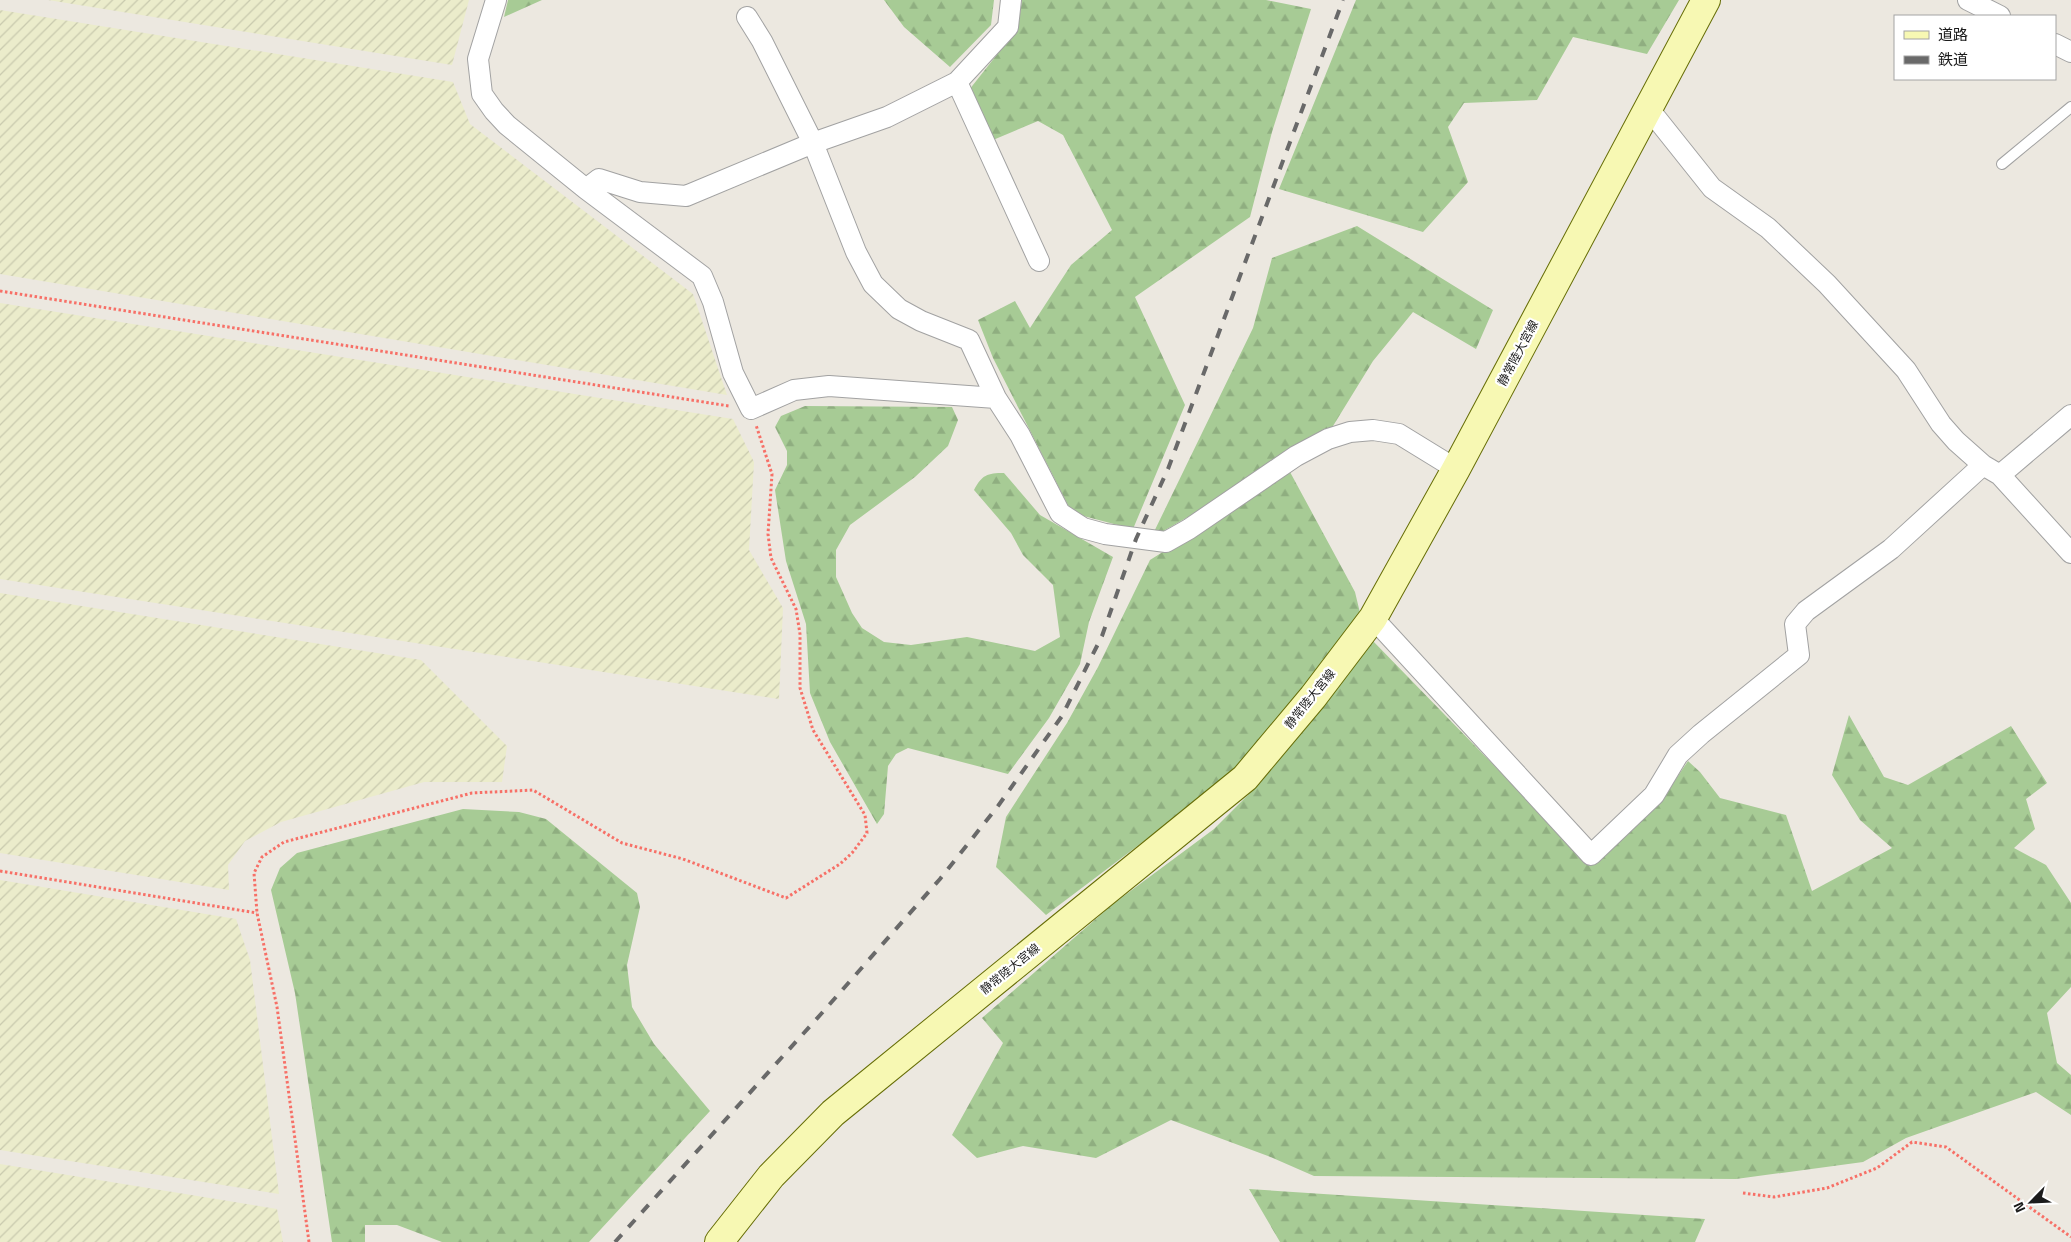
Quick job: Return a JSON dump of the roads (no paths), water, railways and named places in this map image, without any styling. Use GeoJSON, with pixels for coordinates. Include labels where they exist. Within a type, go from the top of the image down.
{"type":"FeatureCollection","features":[{"type":"Feature","properties":{"kind":"main road","name":"静常陸大宮線"},"geometry":{"type":"LineString","coordinates":[[719,1242],[771,1176],[833,1113],[1245,778],[1313,697],[1373,618],[1456,469],[1706,0]]}},
{"type":"Feature","properties":{"kind":"street"},"geometry":{"type":"LineString","coordinates":[[496,0],[478,59],[482,94],[507,125],[586,189],[702,276],[714,302],[733,373],[751,409],[794,390],[829,386],[996,398]]}},
{"type":"Feature","properties":{"kind":"street"},"geometry":{"type":"LineString","coordinates":[[586,189],[598,179],[640,192],[686,196],[813,143],[887,117],[957,82],[1008,27],[1011,0]]}},
{"type":"Feature","properties":{"kind":"street"},"geometry":{"type":"LineString","coordinates":[[1968,0],[1998,15]]}},
{"type":"Feature","properties":{"kind":"street"},"geometry":{"type":"LineString","coordinates":[[747,17],[762,41],[813,143],[856,252],[873,284],[898,309],[921,321],[969,340],[996,398],[1020,435],[1060,513],[1082,528],[1105,534],[1166,542],[1189,529],[1296,456],[1328,439],[1350,432],[1373,430],[1399,434],[1456,469]]}},
{"type":"Feature","properties":{"kind":"street"},"geometry":{"type":"LineString","coordinates":[[2056,44],[2071,52]]}},
{"type":"Feature","properties":{"kind":"street"},"geometry":{"type":"LineString","coordinates":[[957,82],[1039,261]]}},
{"type":"Feature","properties":{"kind":"street"},"geometry":{"type":"LineString","coordinates":[[1649,109],[1712,188],[1768,228],[1827,284],[1906,370],[1941,424],[1956,441],[1992,470],[2071,553]]}},
{"type":"Feature","properties":{"kind":"street"},"geometry":{"type":"LineString","coordinates":[[1373,618],[1592,855],[1654,795],[1678,755],[1799,654],[1795,624],[1806,611],[1992,470],[2071,415]]}},
{"type":"Feature","properties":{"kind":"lane"},"geometry":{"type":"LineString","coordinates":[[2002,164],[2071,107]]}},
{"type":"Feature","properties":{"kind":"railway"},"geometry":{"type":"LineString","coordinates":[[615,1242],[940,879],[998,806],[1062,716],[1102,636],[1136,539],[1168,469],[1343,0]]}}]}
